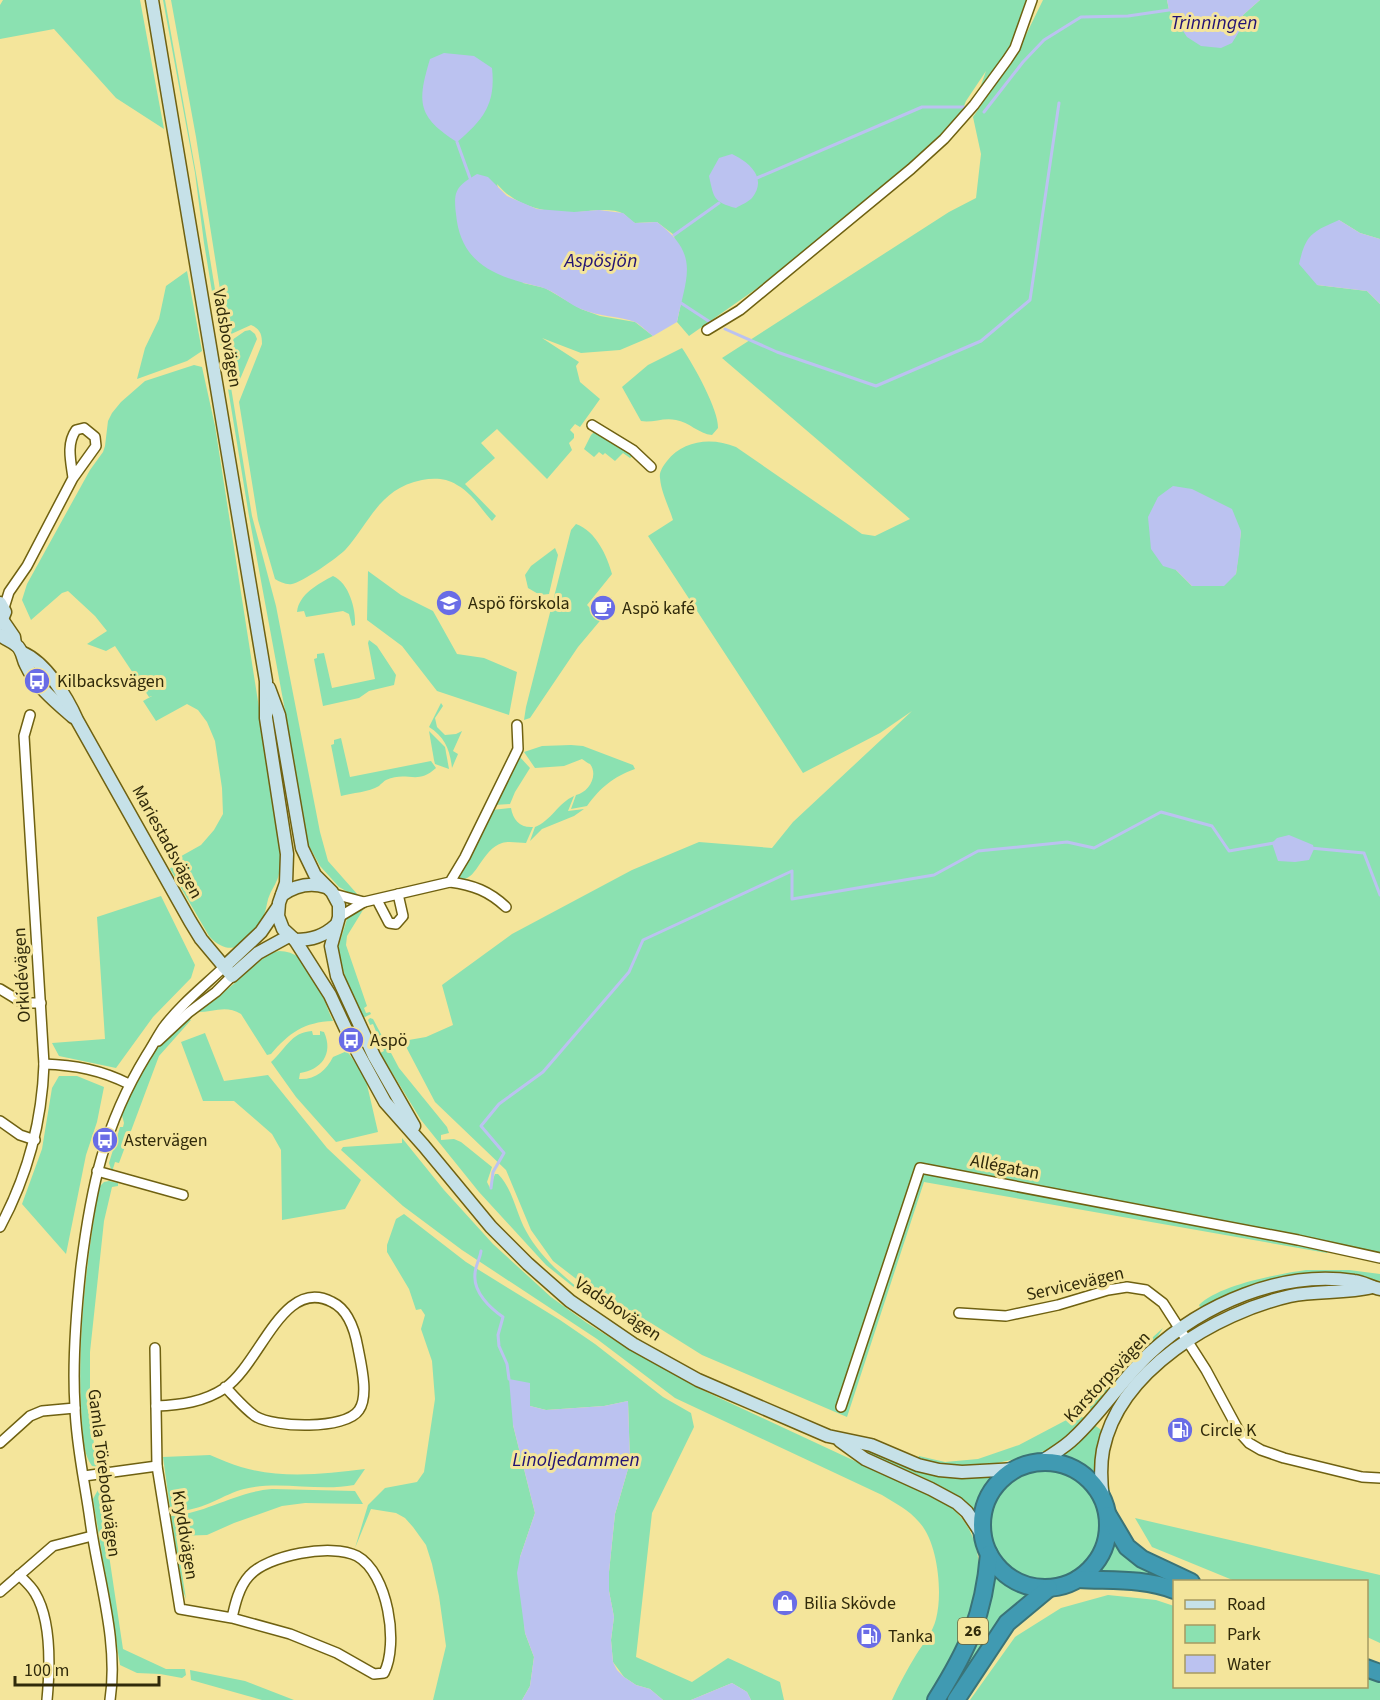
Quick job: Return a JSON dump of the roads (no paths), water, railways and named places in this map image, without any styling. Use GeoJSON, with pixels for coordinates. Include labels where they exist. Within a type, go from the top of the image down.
{"type":"FeatureCollection","features":[{"type":"Feature","properties":{"kind":"highway","name":"26"},"geometry":{"type":"LineString","coordinates":[[1105,1507],[1108,1535],[1105,1546],[1095,1565],[1078,1579],[1064,1586],[1031,1587],[1014,1580],[1000,1569],[989,1554],[983,1536],[984,1512],[989,1497],[998,1484],[1017,1469],[1041,1462],[1060,1464],[1078,1472],[1093,1484],[1127,1547],[1158,1567],[1189,1580]]}},
{"type":"Feature","properties":{"kind":"highway","name":"26"},"geometry":{"type":"LineString","coordinates":[[936,1700],[969,1642],[979,1618],[989,1554]]}},
{"type":"Feature","properties":{"kind":"highway","name":"26"},"geometry":{"type":"LineString","coordinates":[[1078,1579],[1134,1581],[1173,1590]]}},
{"type":"Feature","properties":{"kind":"highway","name":"26"},"geometry":{"type":"LineString","coordinates":[[956,1700],[1007,1623],[1049,1588]]}},
{"type":"Feature","properties":{"kind":"main road","name":"Vadsbovägen"},"geometry":{"type":"LineString","coordinates":[[152,0],[266,681],[266,718],[287,854],[286,883],[280,901]]}},
{"type":"Feature","properties":{"kind":"main road"},"geometry":{"type":"LineString","coordinates":[[1,623],[3,599]]}},
{"type":"Feature","properties":{"kind":"main road","name":"Mariestadsvägen"},"geometry":{"type":"LineString","coordinates":[[1,623],[14,637],[26,665],[37,681],[60,706],[77,720],[190,921],[201,939],[228,972]]}},
{"type":"Feature","properties":{"kind":"main road"},"geometry":{"type":"LineString","coordinates":[[0,635],[19,649]]}},
{"type":"Feature","properties":{"kind":"main road","name":"Vadsbovägen"},"geometry":{"type":"LineString","coordinates":[[266,681],[279,714],[302,848],[315,875],[330,891]]}},
{"type":"Feature","properties":{"kind":"main road"},"geometry":{"type":"LineString","coordinates":[[316,885],[330,891],[339,905],[338,921],[320,936],[307,940],[292,938],[279,921],[280,901],[297,886],[316,885]]}},
{"type":"Feature","properties":{"kind":"main road","name":"Gamla Törebodavägen"},"geometry":{"type":"LineString","coordinates":[[228,972],[261,932],[280,901]]}},
{"type":"Feature","properties":{"kind":"main road","name":"Vadsbovägen"},"geometry":{"type":"LineString","coordinates":[[338,921],[331,946],[337,976],[374,1056],[424,1146]]}},
{"type":"Feature","properties":{"kind":"main road","name":"Vadsbovägen"},"geometry":{"type":"LineString","coordinates":[[292,938],[330,994],[351,1040],[385,1102],[491,1227],[550,1284],[633,1344],[698,1380],[836,1439],[865,1459],[957,1503],[967,1512],[983,1536]]}},
{"type":"Feature","properties":{"kind":"main road","name":"Gamla Törebodavägen"},"geometry":{"type":"LineString","coordinates":[[228,972],[258,953],[292,938]]}},
{"type":"Feature","properties":{"kind":"main road","name":"Karstorpsvägen"},"geometry":{"type":"LineString","coordinates":[[1041,1462],[1076,1437],[1150,1353],[1201,1314],[1254,1291],[1288,1282],[1356,1281],[1376,1288]]}},
{"type":"Feature","properties":{"kind":"main road","name":"Karstorpsvägen"},"geometry":{"type":"LineString","coordinates":[[1105,1507],[1101,1479],[1103,1451],[1109,1430],[1116,1415],[1137,1385],[1151,1370],[1187,1341],[1220,1320],[1269,1301],[1313,1292],[1376,1288]]}},
{"type":"Feature","properties":{"kind":"main road","name":"Vadsbovägen"},"geometry":{"type":"LineString","coordinates":[[836,1439],[871,1446],[918,1465],[939,1470],[962,1472],[1017,1469]]}},
{"type":"Feature","properties":{"kind":"street"},"geometry":{"type":"LineString","coordinates":[[707,330],[740,310],[944,139],[974,105],[1015,48],[1032,0]]}},
{"type":"Feature","properties":{"kind":"street"},"geometry":{"type":"LineString","coordinates":[[592,425],[633,450],[651,466]]}},
{"type":"Feature","properties":{"kind":"street"},"geometry":{"type":"LineString","coordinates":[[3,599],[27,566],[73,478],[96,446],[95,437],[84,428],[76,430],[72,436],[70,447],[73,478]]}},
{"type":"Feature","properties":{"kind":"street","name":"Orkidévägen"},"geometry":{"type":"LineString","coordinates":[[0,1227],[25,1171],[35,1140],[43,1093],[44,1064],[24,736],[30,715]]}},
{"type":"Feature","properties":{"kind":"street"},"geometry":{"type":"LineString","coordinates":[[450,882],[465,857],[518,749],[518,725]]}},
{"type":"Feature","properties":{"kind":"street"},"geometry":{"type":"LineString","coordinates":[[330,891],[363,902],[450,882],[471,885],[487,892],[506,907]]}},
{"type":"Feature","properties":{"kind":"street"},"geometry":{"type":"LineString","coordinates":[[377,900],[386,920],[396,924],[403,916],[398,894]]}},
{"type":"Feature","properties":{"kind":"street"},"geometry":{"type":"LineString","coordinates":[[338,921],[363,902]]}},
{"type":"Feature","properties":{"kind":"street","name":"Gamla Törebodavägen"},"geometry":{"type":"LineString","coordinates":[[110,1700],[113,1669],[75,1408],[74,1352],[85,1235],[97,1171],[111,1125],[129,1084],[162,1029],[182,1006],[228,972]]}},
{"type":"Feature","properties":{"kind":"street"},"geometry":{"type":"LineString","coordinates":[[0,989],[23,1003],[40,1003]]}},
{"type":"Feature","properties":{"kind":"street"},"geometry":{"type":"LineString","coordinates":[[44,1064],[73,1065],[91,1069],[129,1084]]}},
{"type":"Feature","properties":{"kind":"street"},"geometry":{"type":"LineString","coordinates":[[0,1121],[20,1135],[35,1140]]}},
{"type":"Feature","properties":{"kind":"street","name":"Allégatan"},"geometry":{"type":"LineString","coordinates":[[841,1407],[920,1168],[1380,1258]]}},
{"type":"Feature","properties":{"kind":"street"},"geometry":{"type":"LineString","coordinates":[[97,1171],[183,1195]]}},
{"type":"Feature","properties":{"kind":"street","name":"Servicevägen"},"geometry":{"type":"LineString","coordinates":[[959,1313],[1006,1316],[1049,1308],[1108,1290],[1137,1287],[1146,1290],[1158,1298],[1180,1329],[1206,1370],[1240,1433],[1249,1443],[1284,1458],[1362,1477],[1380,1478]]}},
{"type":"Feature","properties":{"kind":"street"},"geometry":{"type":"LineString","coordinates":[[156,1406],[180,1405],[197,1401],[225,1388],[251,1362],[284,1311],[295,1302],[304,1298],[325,1298],[345,1311],[357,1339],[362,1371],[363,1401],[354,1417],[346,1421],[286,1425],[271,1422],[256,1416],[225,1388]]}},
{"type":"Feature","properties":{"kind":"street","name":"Kryddvägen"},"geometry":{"type":"LineString","coordinates":[[154,1348],[157,1466],[180,1609],[232,1618]]}},
{"type":"Feature","properties":{"kind":"street"},"geometry":{"type":"LineString","coordinates":[[0,1443],[30,1416],[42,1411],[75,1408]]}},
{"type":"Feature","properties":{"kind":"street"},"geometry":{"type":"LineString","coordinates":[[84,1476],[157,1466]]}},
{"type":"Feature","properties":{"kind":"street"},"geometry":{"type":"LineString","coordinates":[[0,1592],[53,1546],[92,1536]]}},
{"type":"Feature","properties":{"kind":"street"},"geometry":{"type":"LineString","coordinates":[[312,1552],[350,1553],[364,1560],[382,1591],[389,1617],[388,1664],[384,1673],[374,1674],[316,1643],[259,1624],[232,1618],[238,1594],[248,1577],[262,1565],[312,1552]]}},
{"type":"Feature","properties":{"kind":"street"},"geometry":{"type":"LineString","coordinates":[[19,1575],[34,1590],[41,1604],[48,1651],[49,1678],[46,1700]]}},
{"type":"Feature","properties":{"kind":"water","name":"Trinningen"},"geometry":{"type":"Polygon","coordinates":[[[1167,0],[1260,0],[1243,15],[1240,30],[1232,43],[1221,48],[1201,46],[1187,37],[1169,10],[1167,0]]]}},
{"type":"Feature","properties":{"kind":"water"},"geometry":{"type":"Polygon","coordinates":[[[444,53],[474,56],[492,68],[492,92],[486,110],[474,126],[457,142],[434,125],[427,116],[422,98],[430,59],[444,53]]]}},
{"type":"Feature","properties":{"kind":"water"},"geometry":{"type":"Polygon","coordinates":[[[732,154],[750,166],[757,177],[758,184],[752,198],[736,208],[723,204],[716,198],[709,176],[719,158],[732,154]]]}},
{"type":"Feature","properties":{"kind":"water","name":"Aspösjön"},"geometry":{"type":"Polygon","coordinates":[[[477,174],[488,177],[507,196],[537,209],[574,212],[599,210],[623,213],[635,223],[657,222],[671,234],[685,256],[686,279],[677,322],[653,336],[635,322],[588,312],[546,289],[510,279],[476,260],[458,229],[455,199],[461,186],[477,174]]]}},
{"type":"Feature","properties":{"kind":"water"},"geometry":{"type":"Polygon","coordinates":[[[1339,220],[1360,233],[1380,239],[1380,304],[1367,291],[1317,285],[1299,264],[1304,246],[1312,235],[1339,220]]]}},
{"type":"Feature","properties":{"kind":"water"},"geometry":{"type":"Polygon","coordinates":[[[1173,486],[1192,489],[1232,509],[1241,531],[1239,554],[1236,574],[1224,586],[1192,586],[1176,570],[1163,566],[1151,549],[1148,517],[1158,497],[1173,486]]]}},
{"type":"Feature","properties":{"kind":"water"},"geometry":{"type":"Polygon","coordinates":[[[1289,835],[1313,845],[1314,849],[1309,860],[1278,861],[1272,843],[1277,838],[1289,835]]]}},
{"type":"Feature","properties":{"kind":"water","name":"Linoljedammen"},"geometry":{"type":"Polygon","coordinates":[[[509,1379],[530,1383],[530,1406],[546,1410],[604,1406],[628,1401],[630,1462],[615,1514],[609,1572],[609,1591],[614,1617],[611,1640],[613,1662],[624,1677],[636,1685],[650,1689],[663,1700],[522,1700],[530,1686],[534,1657],[525,1633],[517,1573],[535,1513],[513,1425],[509,1379]]]}},
{"type":"Feature","properties":{"kind":"water"},"geometry":{"type":"Polygon","coordinates":[[[732,1683],[747,1692],[751,1700],[691,1700],[732,1683]]]}},
{"type":"Feature","properties":{"kind":"waterway"},"geometry":{"type":"LineString","coordinates":[[984,112],[1023,62],[1044,40],[1081,17],[1128,16],[1169,10]]}},
{"type":"Feature","properties":{"kind":"waterway"},"geometry":{"type":"LineString","coordinates":[[725,329],[777,352],[876,386],[981,341],[1030,300],[1059,103]]}},
{"type":"Feature","properties":{"kind":"waterway"},"geometry":{"type":"LineString","coordinates":[[757,178],[922,107],[964,107]]}},
{"type":"Feature","properties":{"kind":"waterway"},"geometry":{"type":"LineString","coordinates":[[457,142],[470,178]]}},
{"type":"Feature","properties":{"kind":"waterway"},"geometry":{"type":"LineString","coordinates":[[674,235],[719,203]]}},
{"type":"Feature","properties":{"kind":"waterway"},"geometry":{"type":"LineString","coordinates":[[681,303],[710,322]]}},
{"type":"Feature","properties":{"kind":"waterway"},"geometry":{"type":"LineString","coordinates":[[491,1188],[493,1172],[504,1153],[481,1126],[499,1104],[543,1072],[629,972],[643,940],[792,871],[792,899],[934,875],[978,851],[1067,842],[1094,848],[1161,812],[1212,826],[1229,851],[1274,843]]}},
{"type":"Feature","properties":{"kind":"waterway"},"geometry":{"type":"LineString","coordinates":[[1310,848],[1364,853],[1380,895]]}},
{"type":"Feature","properties":{"kind":"waterway"},"geometry":{"type":"LineString","coordinates":[[481,1251],[475,1271],[475,1281],[483,1299],[503,1317],[498,1335],[499,1346],[507,1364],[509,1379]]}},
{"type":"Feature","properties":{"kind":"place","name":"Aspö förskola"},"geometry":{"type":"Point","coordinates":[449,603]}},
{"type":"Feature","properties":{"kind":"place","name":"Aspö kafé"},"geometry":{"type":"Point","coordinates":[603,608]}},
{"type":"Feature","properties":{"kind":"place","name":"Kilbacksvägen"},"geometry":{"type":"Point","coordinates":[37,681]}},
{"type":"Feature","properties":{"kind":"place","name":"Aspö"},"geometry":{"type":"Point","coordinates":[351,1040]}},
{"type":"Feature","properties":{"kind":"place","name":"Astervägen"},"geometry":{"type":"Point","coordinates":[105,1140]}},
{"type":"Feature","properties":{"kind":"place","name":"Circle K"},"geometry":{"type":"Point","coordinates":[1180,1430]}},
{"type":"Feature","properties":{"kind":"place","name":"Bilia Skövde"},"geometry":{"type":"Point","coordinates":[785,1603]}},
{"type":"Feature","properties":{"kind":"place","name":"Tanka"},"geometry":{"type":"Point","coordinates":[869,1636]}}]}
